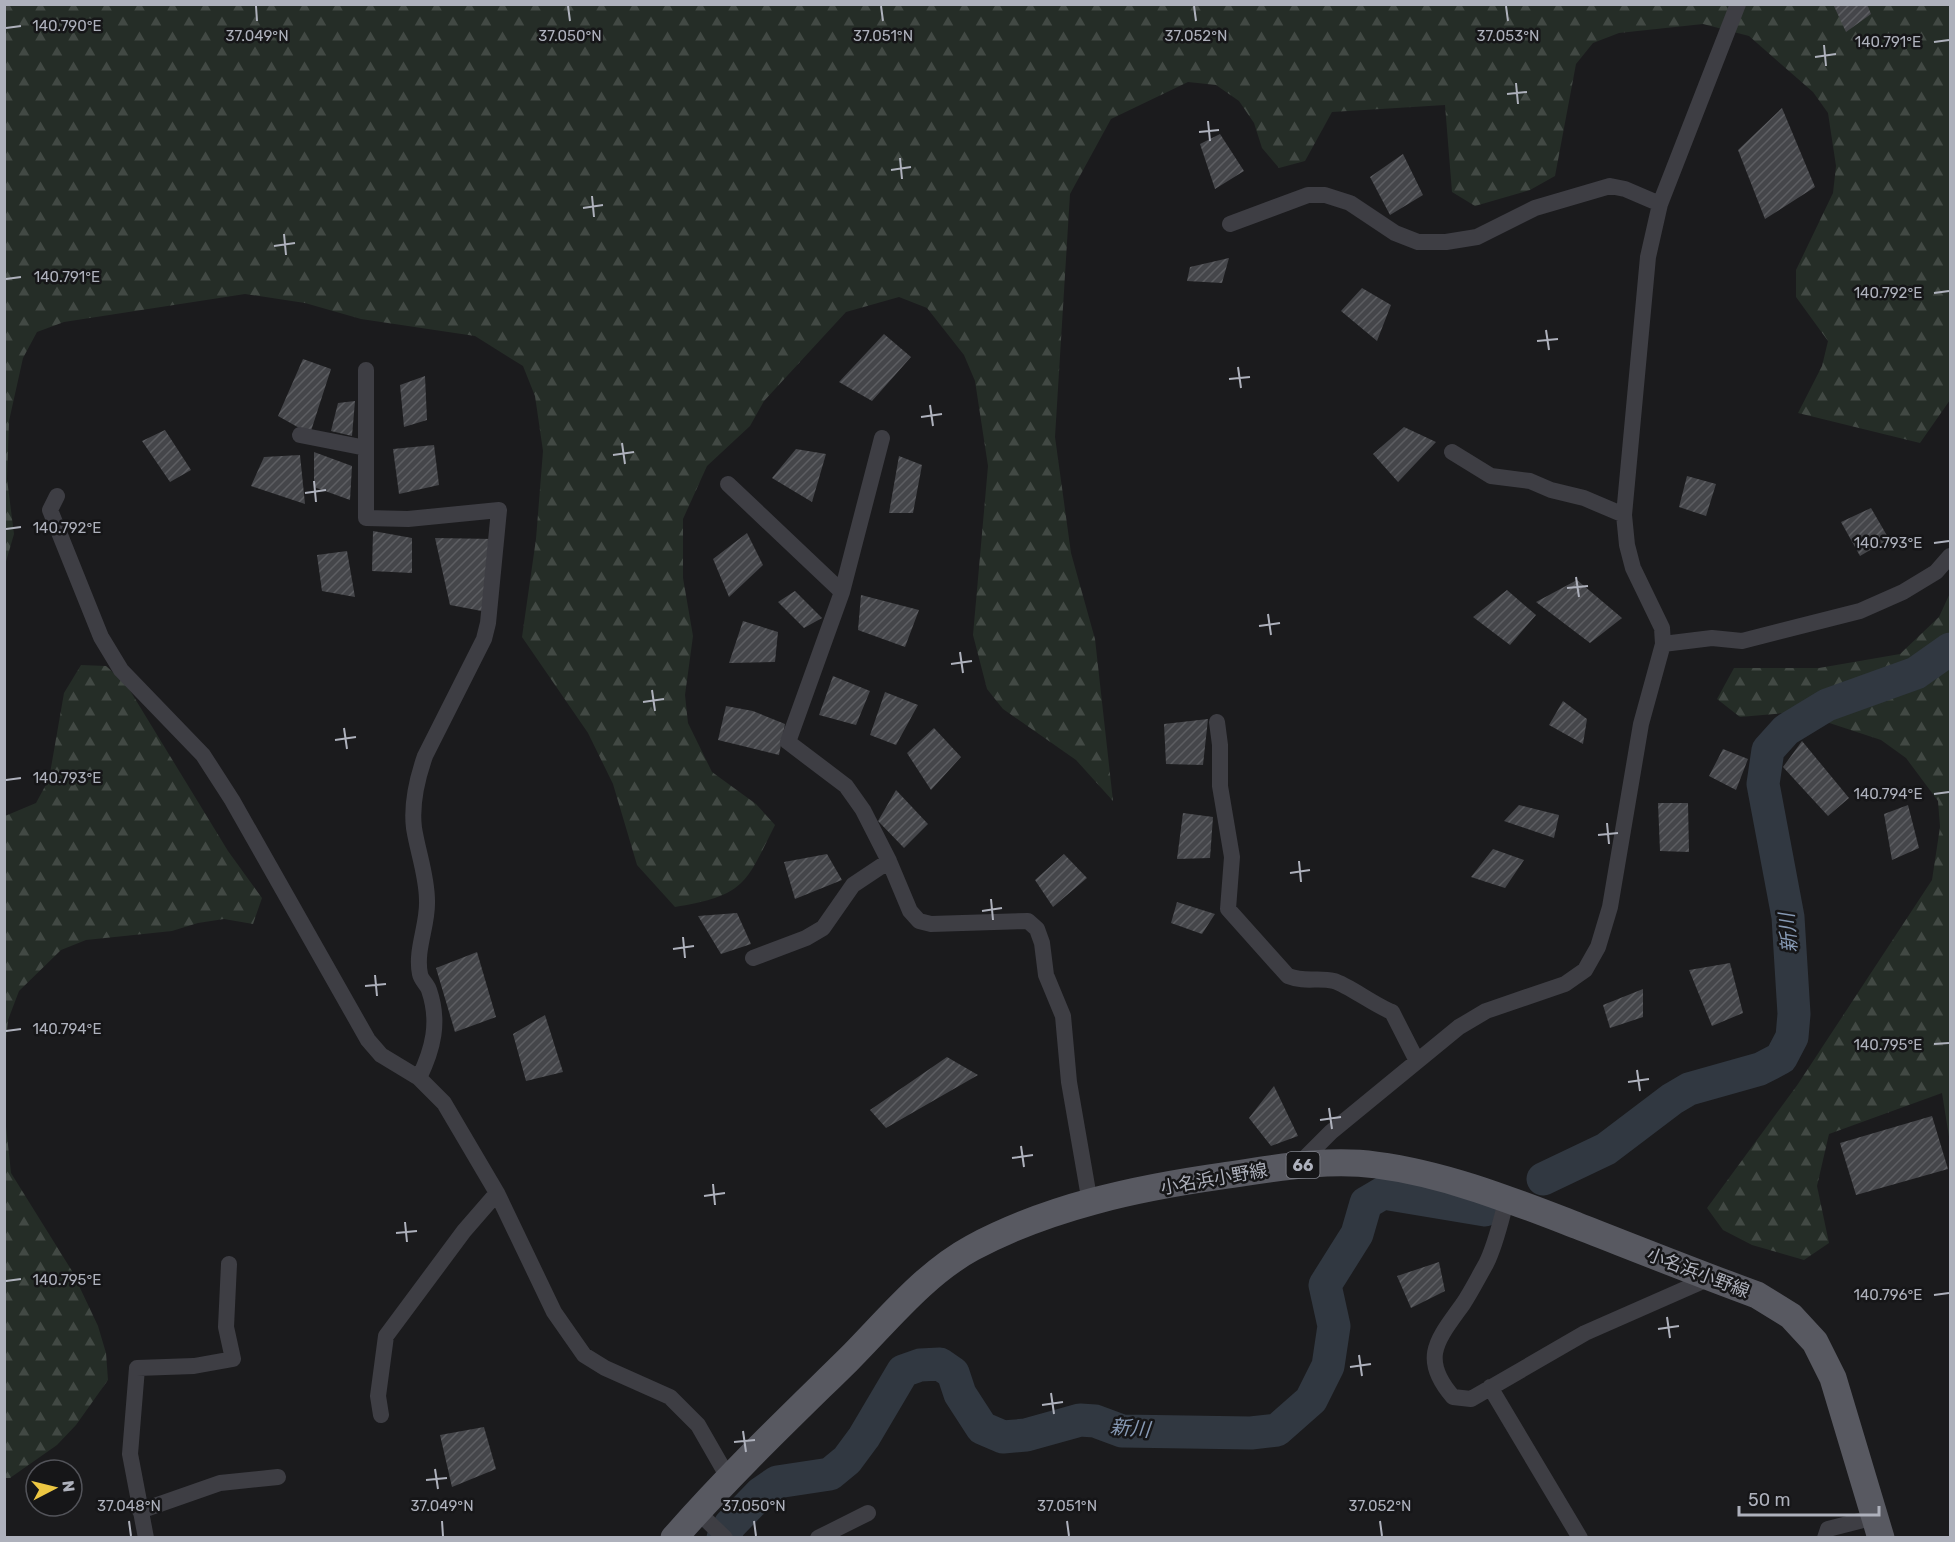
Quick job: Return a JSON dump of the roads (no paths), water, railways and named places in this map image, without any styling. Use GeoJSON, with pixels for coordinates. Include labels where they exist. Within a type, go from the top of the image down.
{"type":"FeatureCollection","features":[{"type":"Feature","properties":{"kind":"main road","name":"小名浜小野線"},"geometry":{"type":"LineString","coordinates":[[674,1538],[703,1516],[729,1479],[924,1284],[979,1245],[1025,1223],[1090,1203],[1196,1180],[1297,1165],[1374,1164],[1420,1173],[1507,1198],[1766,1301],[1791,1316],[1815,1342],[1833,1378],[1878,1527]]}},
{"type":"Feature","properties":{"kind":"street"},"geometry":{"type":"LineString","coordinates":[[1297,1165],[1331,1132],[1459,1027],[1486,1011],[1565,984],[1585,970],[1598,947],[1610,907],[1641,724],[1664,644],[1662,628],[1634,568],[1627,545],[1624,515],[1648,257],[1659,204],[1738,4]]}},
{"type":"Feature","properties":{"kind":"street"},"geometry":{"type":"LineString","coordinates":[[1230,224],[1308,195],[1325,195],[1350,203],[1395,233],[1410,239],[1418,242],[1446,242],[1477,237],[1535,208],[1610,186],[1625,189],[1659,204]]}},
{"type":"Feature","properties":{"kind":"street"},"geometry":{"type":"LineString","coordinates":[[366,370],[366,518],[408,519],[499,510],[488,623],[484,639],[425,756],[418,775],[413,809],[428,903],[419,961],[420,976],[428,987],[435,1010],[435,1033],[430,1055],[420,1078]]}},
{"type":"Feature","properties":{"kind":"street"},"geometry":{"type":"LineString","coordinates":[[300,435],[366,448]]}},
{"type":"Feature","properties":{"kind":"street"},"geometry":{"type":"LineString","coordinates":[[882,438],[842,592],[788,742],[846,786],[863,810],[889,861],[910,910],[919,921],[931,924],[1028,921],[1037,929],[1042,943],[1046,975],[1064,1016],[1069,1082],[1090,1203]]}},
{"type":"Feature","properties":{"kind":"street"},"geometry":{"type":"LineString","coordinates":[[1452,452],[1491,476],[1530,481],[1551,490],[1584,498],[1624,515]]}},
{"type":"Feature","properties":{"kind":"street"},"geometry":{"type":"LineString","coordinates":[[728,484],[842,592]]}},
{"type":"Feature","properties":{"kind":"street"},"geometry":{"type":"LineString","coordinates":[[57,496],[50,510],[101,638],[121,669],[208,764],[232,801],[368,1040],[381,1055],[420,1078],[444,1103],[497,1192],[554,1312],[584,1354],[605,1368],[670,1397],[698,1425],[729,1479]]}},
{"type":"Feature","properties":{"kind":"street"},"geometry":{"type":"LineString","coordinates":[[1664,644],[1712,638],[1742,641],[1860,611],[1903,592],[1936,572],[1950,556]]}},
{"type":"Feature","properties":{"kind":"street"},"geometry":{"type":"LineString","coordinates":[[1217,722],[1220,745],[1220,786],[1232,857],[1228,909],[1288,976],[1301,981],[1335,981],[1374,1005],[1392,1012],[1417,1061]]}},
{"type":"Feature","properties":{"kind":"street"},"geometry":{"type":"LineString","coordinates":[[753,958],[806,938],[824,928],[853,885],[889,861]]}},
{"type":"Feature","properties":{"kind":"street"},"geometry":{"type":"LineString","coordinates":[[381,1415],[378,1396],[386,1336],[464,1231],[497,1192]]}},
{"type":"Feature","properties":{"kind":"street"},"geometry":{"type":"LineString","coordinates":[[1507,1198],[1487,1261],[1464,1303],[1439,1335],[1435,1352],[1441,1383],[1453,1397],[1471,1399],[1604,1323],[1710,1278]]}},
{"type":"Feature","properties":{"kind":"street"},"geometry":{"type":"LineString","coordinates":[[146,1538],[130,1454],[137,1368],[194,1366],[233,1359],[226,1327],[229,1264]]}},
{"type":"Feature","properties":{"kind":"street"},"geometry":{"type":"LineString","coordinates":[[1490,1387],[1580,1538]]}},
{"type":"Feature","properties":{"kind":"street"},"geometry":{"type":"LineString","coordinates":[[140,1511],[220,1483],[278,1477]]}},
{"type":"Feature","properties":{"kind":"street"},"geometry":{"type":"LineString","coordinates":[[818,1538],[868,1513]]}},
{"type":"Feature","properties":{"kind":"street"},"geometry":{"type":"LineString","coordinates":[[703,1516],[725,1538]]}},
{"type":"Feature","properties":{"kind":"street"},"geometry":{"type":"LineString","coordinates":[[1825,1538],[1828,1529],[1878,1527]]}},
{"type":"Feature","properties":{"kind":"waterway","name":"新川"},"geometry":{"type":"LineString","coordinates":[[1543,1179],[1606,1149],[1672,1099],[1689,1089],[1760,1069],[1781,1058],[1792,1037],[1794,1014],[1788,917],[1763,784],[1768,750],[1786,730],[1827,705],[1916,673],[1950,649]]}},
{"type":"Feature","properties":{"kind":"waterway","name":"新川"},"geometry":{"type":"LineString","coordinates":[[723,1538],[730,1525],[761,1493],[777,1482],[830,1474],[847,1460],[864,1437],[903,1371],[920,1365],[940,1364],[953,1373],[960,1394],[982,1428],[1003,1437],[1026,1435],[1080,1420],[1095,1421],[1122,1431],[1251,1433],[1277,1430],[1311,1400],[1328,1366],[1334,1326],[1325,1285],[1357,1234],[1366,1203],[1383,1193],[1485,1210]]}}]}
